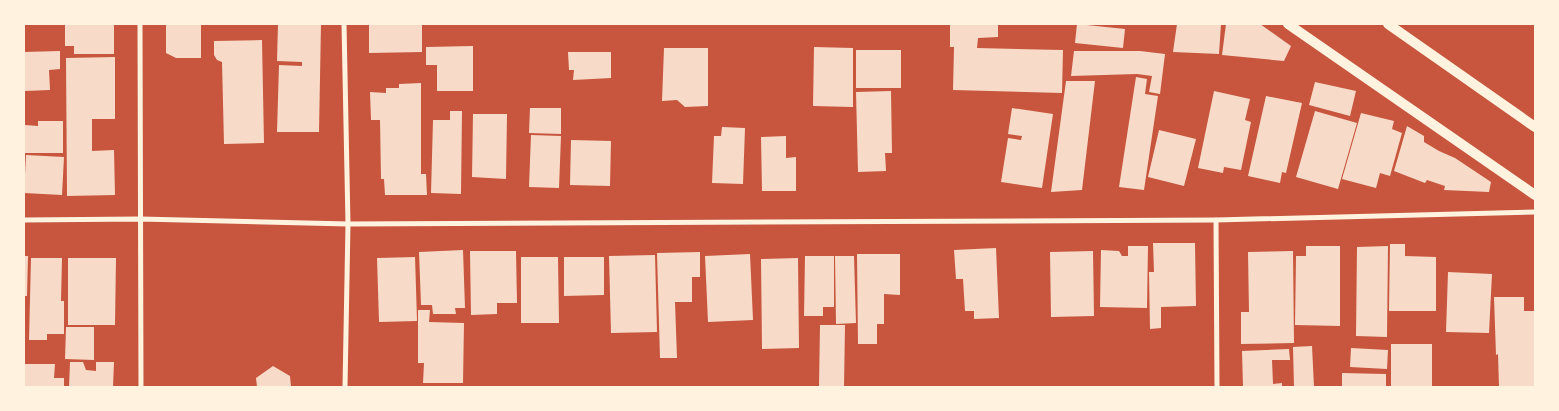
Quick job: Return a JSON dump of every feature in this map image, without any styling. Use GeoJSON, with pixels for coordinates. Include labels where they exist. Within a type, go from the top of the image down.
{"type":"FeatureCollection","features":[{"type":"Feature","properties":{"kind":"main road"},"geometry":{"type":"LineString","coordinates":[[1288,24],[1535,195]]}},
{"type":"Feature","properties":{"kind":"main road"},"geometry":{"type":"LineString","coordinates":[[1388,24],[1535,127]]}},
{"type":"Feature","properties":{"kind":"street"},"geometry":{"type":"LineString","coordinates":[[140,24],[141,387]]}},
{"type":"Feature","properties":{"kind":"street"},"geometry":{"type":"LineString","coordinates":[[344,24],[348,224],[345,387]]}},
{"type":"Feature","properties":{"kind":"street"},"geometry":{"type":"LineString","coordinates":[[24,220],[140,219],[348,224],[1216,220],[1535,212]]}},
{"type":"Feature","properties":{"kind":"street"},"geometry":{"type":"LineString","coordinates":[[1216,220],[1218,387]]}},
{"type":"Feature","properties":{"kind":"building"},"geometry":{"type":"Polygon","coordinates":[[[65,24],[114,24],[114,54],[74,54],[74,46],[65,46],[65,24]]]}},
{"type":"Feature","properties":{"kind":"building"},"geometry":{"type":"Polygon","coordinates":[[[166,24],[201,24],[201,58],[176,58],[166,53],[166,24]]]}},
{"type":"Feature","properties":{"kind":"building"},"geometry":{"type":"Polygon","coordinates":[[[278,24],[321,24],[319,132],[277,132],[279,65],[302,66],[302,62],[277,61],[278,24]]]}},
{"type":"Feature","properties":{"kind":"building"},"geometry":{"type":"Polygon","coordinates":[[[369,24],[422,24],[422,52],[369,53],[369,24]]]}},
{"type":"Feature","properties":{"kind":"building"},"geometry":{"type":"Polygon","coordinates":[[[950,24],[998,24],[998,37],[978,38],[977,48],[1063,50],[1062,93],[953,90],[954,47],[950,47],[950,24]]]}},
{"type":"Feature","properties":{"kind":"building"},"geometry":{"type":"Polygon","coordinates":[[[1077,24],[1125,29],[1123,48],[1075,43],[1077,24]]]}},
{"type":"Feature","properties":{"kind":"building"},"geometry":{"type":"Polygon","coordinates":[[[1177,24],[1221,24],[1219,54],[1173,52],[1177,24]]]}},
{"type":"Feature","properties":{"kind":"building"},"geometry":{"type":"Polygon","coordinates":[[[1226,24],[1260,24],[1291,46],[1284,61],[1222,55],[1226,24]]]}},
{"type":"Feature","properties":{"kind":"building"},"geometry":{"type":"Polygon","coordinates":[[[262,40],[264,143],[224,144],[222,62],[217,60],[214,55],[214,41],[262,40]]]}},
{"type":"Feature","properties":{"kind":"building"},"geometry":{"type":"Polygon","coordinates":[[[473,46],[473,91],[437,91],[437,65],[426,65],[426,47],[473,46]]]}},
{"type":"Feature","properties":{"kind":"building"},"geometry":{"type":"Polygon","coordinates":[[[814,47],[853,48],[853,107],[813,106],[814,47]]]}},
{"type":"Feature","properties":{"kind":"building"},"geometry":{"type":"Polygon","coordinates":[[[664,48],[708,48],[708,106],[685,107],[677,100],[662,101],[664,48]]]}},
{"type":"Feature","properties":{"kind":"building"},"geometry":{"type":"Polygon","coordinates":[[[856,50],[901,50],[901,88],[856,88],[856,50]]]}},
{"type":"Feature","properties":{"kind":"building"},"geometry":{"type":"Polygon","coordinates":[[[60,51],[60,69],[49,70],[50,90],[24,91],[24,52],[60,51]]]}},
{"type":"Feature","properties":{"kind":"building"},"geometry":{"type":"Polygon","coordinates":[[[1074,51],[1140,51],[1165,54],[1160,94],[1149,92],[1152,76],[1137,74],[1071,76],[1074,51]]]}},
{"type":"Feature","properties":{"kind":"building"},"geometry":{"type":"Polygon","coordinates":[[[568,52],[611,52],[611,78],[573,80],[574,70],[569,70],[568,52]]]}},
{"type":"Feature","properties":{"kind":"building"},"geometry":{"type":"Polygon","coordinates":[[[115,57],[115,119],[92,119],[92,151],[114,150],[115,195],[67,196],[66,58],[115,57]]]}},
{"type":"Feature","properties":{"kind":"building"},"geometry":{"type":"Polygon","coordinates":[[[1136,77],[1147,79],[1145,94],[1158,96],[1144,190],[1119,187],[1136,77]]]}},
{"type":"Feature","properties":{"kind":"building"},"geometry":{"type":"Polygon","coordinates":[[[1066,81],[1095,81],[1082,190],[1051,192],[1066,81]]]}},
{"type":"Feature","properties":{"kind":"building"},"geometry":{"type":"Polygon","coordinates":[[[1315,82],[1356,91],[1350,116],[1309,105],[1315,82]]]}},
{"type":"Feature","properties":{"kind":"building"},"geometry":{"type":"Polygon","coordinates":[[[421,83],[421,174],[426,174],[427,195],[385,195],[384,179],[381,179],[380,120],[371,120],[370,92],[386,93],[386,88],[399,88],[399,84],[421,83]]]}},
{"type":"Feature","properties":{"kind":"building"},"geometry":{"type":"Polygon","coordinates":[[[891,91],[892,153],[885,153],[886,171],[858,172],[856,92],[891,91]]]}},
{"type":"Feature","properties":{"kind":"building"},"geometry":{"type":"Polygon","coordinates":[[[1214,91],[1250,99],[1245,120],[1251,122],[1241,170],[1224,167],[1223,173],[1198,168],[1214,91]]]}},
{"type":"Feature","properties":{"kind":"building"},"geometry":{"type":"Polygon","coordinates":[[[1266,96],[1302,103],[1286,173],[1282,172],[1280,183],[1248,176],[1266,96]]]}},
{"type":"Feature","properties":{"kind":"building"},"geometry":{"type":"Polygon","coordinates":[[[530,108],[561,108],[561,134],[529,133],[530,108]]]}},
{"type":"Feature","properties":{"kind":"building"},"geometry":{"type":"Polygon","coordinates":[[[1012,108],[1053,114],[1042,188],[1001,182],[1008,138],[1021,140],[1022,136],[1008,134],[1012,108]]]}},
{"type":"Feature","properties":{"kind":"building"},"geometry":{"type":"Polygon","coordinates":[[[450,111],[462,111],[461,194],[431,193],[433,120],[450,120],[450,111]]]}},
{"type":"Feature","properties":{"kind":"building"},"geometry":{"type":"Polygon","coordinates":[[[1315,111],[1357,123],[1338,189],[1296,177],[1315,111]]]}},
{"type":"Feature","properties":{"kind":"building"},"geometry":{"type":"Polygon","coordinates":[[[1361,113],[1394,121],[1392,129],[1402,133],[1390,176],[1380,173],[1376,188],[1342,179],[1361,113]]]}},
{"type":"Feature","properties":{"kind":"building"},"geometry":{"type":"Polygon","coordinates":[[[473,114],[507,114],[506,179],[472,177],[473,114]]]}},
{"type":"Feature","properties":{"kind":"building"},"geometry":{"type":"Polygon","coordinates":[[[38,121],[63,121],[63,153],[25,153],[25,125],[38,126],[38,121]]]}},
{"type":"Feature","properties":{"kind":"building"},"geometry":{"type":"Polygon","coordinates":[[[1407,126],[1424,136],[1424,142],[1455,158],[1491,182],[1489,192],[1444,190],[1445,186],[1427,180],[1425,183],[1394,171],[1407,126]]]}},
{"type":"Feature","properties":{"kind":"building"},"geometry":{"type":"Polygon","coordinates":[[[722,127],[745,128],[743,184],[712,183],[714,136],[721,136],[722,127]]]}},
{"type":"Feature","properties":{"kind":"building"},"geometry":{"type":"Polygon","coordinates":[[[1159,130],[1196,139],[1184,186],[1148,177],[1159,130]]]}},
{"type":"Feature","properties":{"kind":"building"},"geometry":{"type":"Polygon","coordinates":[[[531,135],[561,136],[559,188],[529,187],[531,135]]]}},
{"type":"Feature","properties":{"kind":"building"},"geometry":{"type":"Polygon","coordinates":[[[786,136],[786,158],[796,157],[796,191],[762,191],[761,137],[786,136]]]}},
{"type":"Feature","properties":{"kind":"building"},"geometry":{"type":"Polygon","coordinates":[[[571,140],[611,141],[610,186],[570,185],[571,140]]]}},
{"type":"Feature","properties":{"kind":"building"},"geometry":{"type":"Polygon","coordinates":[[[26,155],[64,157],[62,195],[24,193],[26,155]]]}},
{"type":"Feature","properties":{"kind":"building"},"geometry":{"type":"Polygon","coordinates":[[[1153,243],[1195,243],[1196,306],[1161,307],[1161,328],[1150,329],[1149,272],[1154,272],[1153,243]]]}},
{"type":"Feature","properties":{"kind":"building"},"geometry":{"type":"Polygon","coordinates":[[[1390,244],[1405,244],[1405,256],[1436,257],[1436,311],[1389,311],[1390,244]]]}},
{"type":"Feature","properties":{"kind":"building"},"geometry":{"type":"Polygon","coordinates":[[[1128,246],[1148,246],[1147,308],[1100,307],[1101,250],[1119,251],[1122,256],[1128,256],[1128,246]]]}},
{"type":"Feature","properties":{"kind":"building"},"geometry":{"type":"Polygon","coordinates":[[[1306,246],[1340,246],[1340,326],[1295,325],[1296,256],[1306,256],[1306,246]]]}},
{"type":"Feature","properties":{"kind":"building"},"geometry":{"type":"Polygon","coordinates":[[[1388,246],[1387,337],[1356,336],[1357,247],[1388,246]]]}},
{"type":"Feature","properties":{"kind":"building"},"geometry":{"type":"Polygon","coordinates":[[[996,248],[999,318],[974,319],[974,311],[965,311],[963,279],[956,279],[954,250],[996,248]]]}},
{"type":"Feature","properties":{"kind":"building"},"geometry":{"type":"Polygon","coordinates":[[[463,250],[465,308],[455,308],[456,314],[433,314],[432,305],[421,305],[419,252],[463,250]]]}},
{"type":"Feature","properties":{"kind":"building"},"geometry":{"type":"Polygon","coordinates":[[[470,251],[516,251],[517,303],[497,303],[497,314],[471,315],[470,251]]]}},
{"type":"Feature","properties":{"kind":"building"},"geometry":{"type":"Polygon","coordinates":[[[1093,251],[1094,316],[1051,317],[1050,252],[1093,251]]]}},
{"type":"Feature","properties":{"kind":"building"},"geometry":{"type":"Polygon","coordinates":[[[1293,251],[1294,343],[1241,344],[1241,312],[1249,312],[1248,252],[1293,251]]]}},
{"type":"Feature","properties":{"kind":"building"},"geometry":{"type":"Polygon","coordinates":[[[700,252],[700,277],[692,277],[692,302],[675,302],[677,358],[660,358],[657,253],[700,252]]]}},
{"type":"Feature","properties":{"kind":"building"},"geometry":{"type":"Polygon","coordinates":[[[750,254],[753,320],[708,322],[705,256],[750,254]]]}},
{"type":"Feature","properties":{"kind":"building"},"geometry":{"type":"Polygon","coordinates":[[[857,254],[900,254],[900,295],[884,294],[884,324],[877,324],[877,344],[858,344],[857,254]]]}},
{"type":"Feature","properties":{"kind":"building"},"geometry":{"type":"Polygon","coordinates":[[[655,255],[657,332],[611,333],[609,256],[655,255]]]}},
{"type":"Feature","properties":{"kind":"building"},"geometry":{"type":"Polygon","coordinates":[[[24,256],[28,256],[27,296],[24,296],[24,256]]]}},
{"type":"Feature","properties":{"kind":"building"},"geometry":{"type":"Polygon","coordinates":[[[805,256],[834,256],[834,307],[823,307],[823,316],[804,316],[805,256]]]}},
{"type":"Feature","properties":{"kind":"building"},"geometry":{"type":"Polygon","coordinates":[[[835,256],[854,256],[856,323],[836,324],[835,256]]]}},
{"type":"Feature","properties":{"kind":"building"},"geometry":{"type":"Polygon","coordinates":[[[415,257],[417,321],[379,322],[377,258],[415,257]]]}},
{"type":"Feature","properties":{"kind":"building"},"geometry":{"type":"Polygon","coordinates":[[[521,257],[558,257],[559,323],[521,323],[521,257]]]}},
{"type":"Feature","properties":{"kind":"building"},"geometry":{"type":"Polygon","coordinates":[[[564,257],[604,257],[604,295],[564,296],[564,257]]]}},
{"type":"Feature","properties":{"kind":"building"},"geometry":{"type":"Polygon","coordinates":[[[31,258],[62,258],[61,301],[64,301],[64,334],[47,334],[47,340],[29,340],[31,258]]]}},
{"type":"Feature","properties":{"kind":"building"},"geometry":{"type":"Polygon","coordinates":[[[68,258],[116,258],[115,325],[68,325],[68,258]]]}},
{"type":"Feature","properties":{"kind":"building"},"geometry":{"type":"Polygon","coordinates":[[[798,258],[799,348],[762,349],[761,259],[798,258]]]}},
{"type":"Feature","properties":{"kind":"building"},"geometry":{"type":"Polygon","coordinates":[[[1448,272],[1492,274],[1489,333],[1446,332],[1448,272]]]}},
{"type":"Feature","properties":{"kind":"building"},"geometry":{"type":"Polygon","coordinates":[[[1494,297],[1524,297],[1524,311],[1535,311],[1535,387],[1499,387],[1494,297]]]}},
{"type":"Feature","properties":{"kind":"building"},"geometry":{"type":"Polygon","coordinates":[[[418,310],[430,310],[429,322],[464,323],[463,383],[423,383],[424,363],[418,363],[418,310]]]}},
{"type":"Feature","properties":{"kind":"building"},"geometry":{"type":"Polygon","coordinates":[[[820,325],[845,325],[844,387],[819,387],[820,325]]]}},
{"type":"Feature","properties":{"kind":"building"},"geometry":{"type":"Polygon","coordinates":[[[66,327],[94,327],[94,360],[65,359],[66,327]]]}},
{"type":"Feature","properties":{"kind":"building"},"geometry":{"type":"Polygon","coordinates":[[[1391,344],[1432,344],[1432,387],[1391,387],[1391,344]]]}},
{"type":"Feature","properties":{"kind":"building"},"geometry":{"type":"Polygon","coordinates":[[[1312,346],[1314,387],[1294,387],[1293,347],[1312,346]]]}},
{"type":"Feature","properties":{"kind":"building"},"geometry":{"type":"Polygon","coordinates":[[[1351,348],[1388,350],[1387,369],[1350,367],[1351,348]]]}},
{"type":"Feature","properties":{"kind":"building"},"geometry":{"type":"Polygon","coordinates":[[[1289,349],[1290,360],[1272,360],[1273,384],[1282,383],[1282,387],[1243,387],[1242,351],[1289,349]]]}},
{"type":"Feature","properties":{"kind":"building"},"geometry":{"type":"Polygon","coordinates":[[[70,362],[83,362],[86,370],[96,371],[96,362],[114,362],[113,387],[69,387],[70,362]]]}},
{"type":"Feature","properties":{"kind":"building"},"geometry":{"type":"Polygon","coordinates":[[[24,364],[55,364],[54,378],[64,378],[64,387],[24,387],[24,364]]]}},
{"type":"Feature","properties":{"kind":"building"},"geometry":{"type":"Polygon","coordinates":[[[273,366],[290,376],[291,387],[257,387],[256,378],[273,366]]]}},
{"type":"Feature","properties":{"kind":"building"},"geometry":{"type":"Polygon","coordinates":[[[1342,373],[1386,374],[1386,387],[1342,387],[1342,373]]]}}]}
